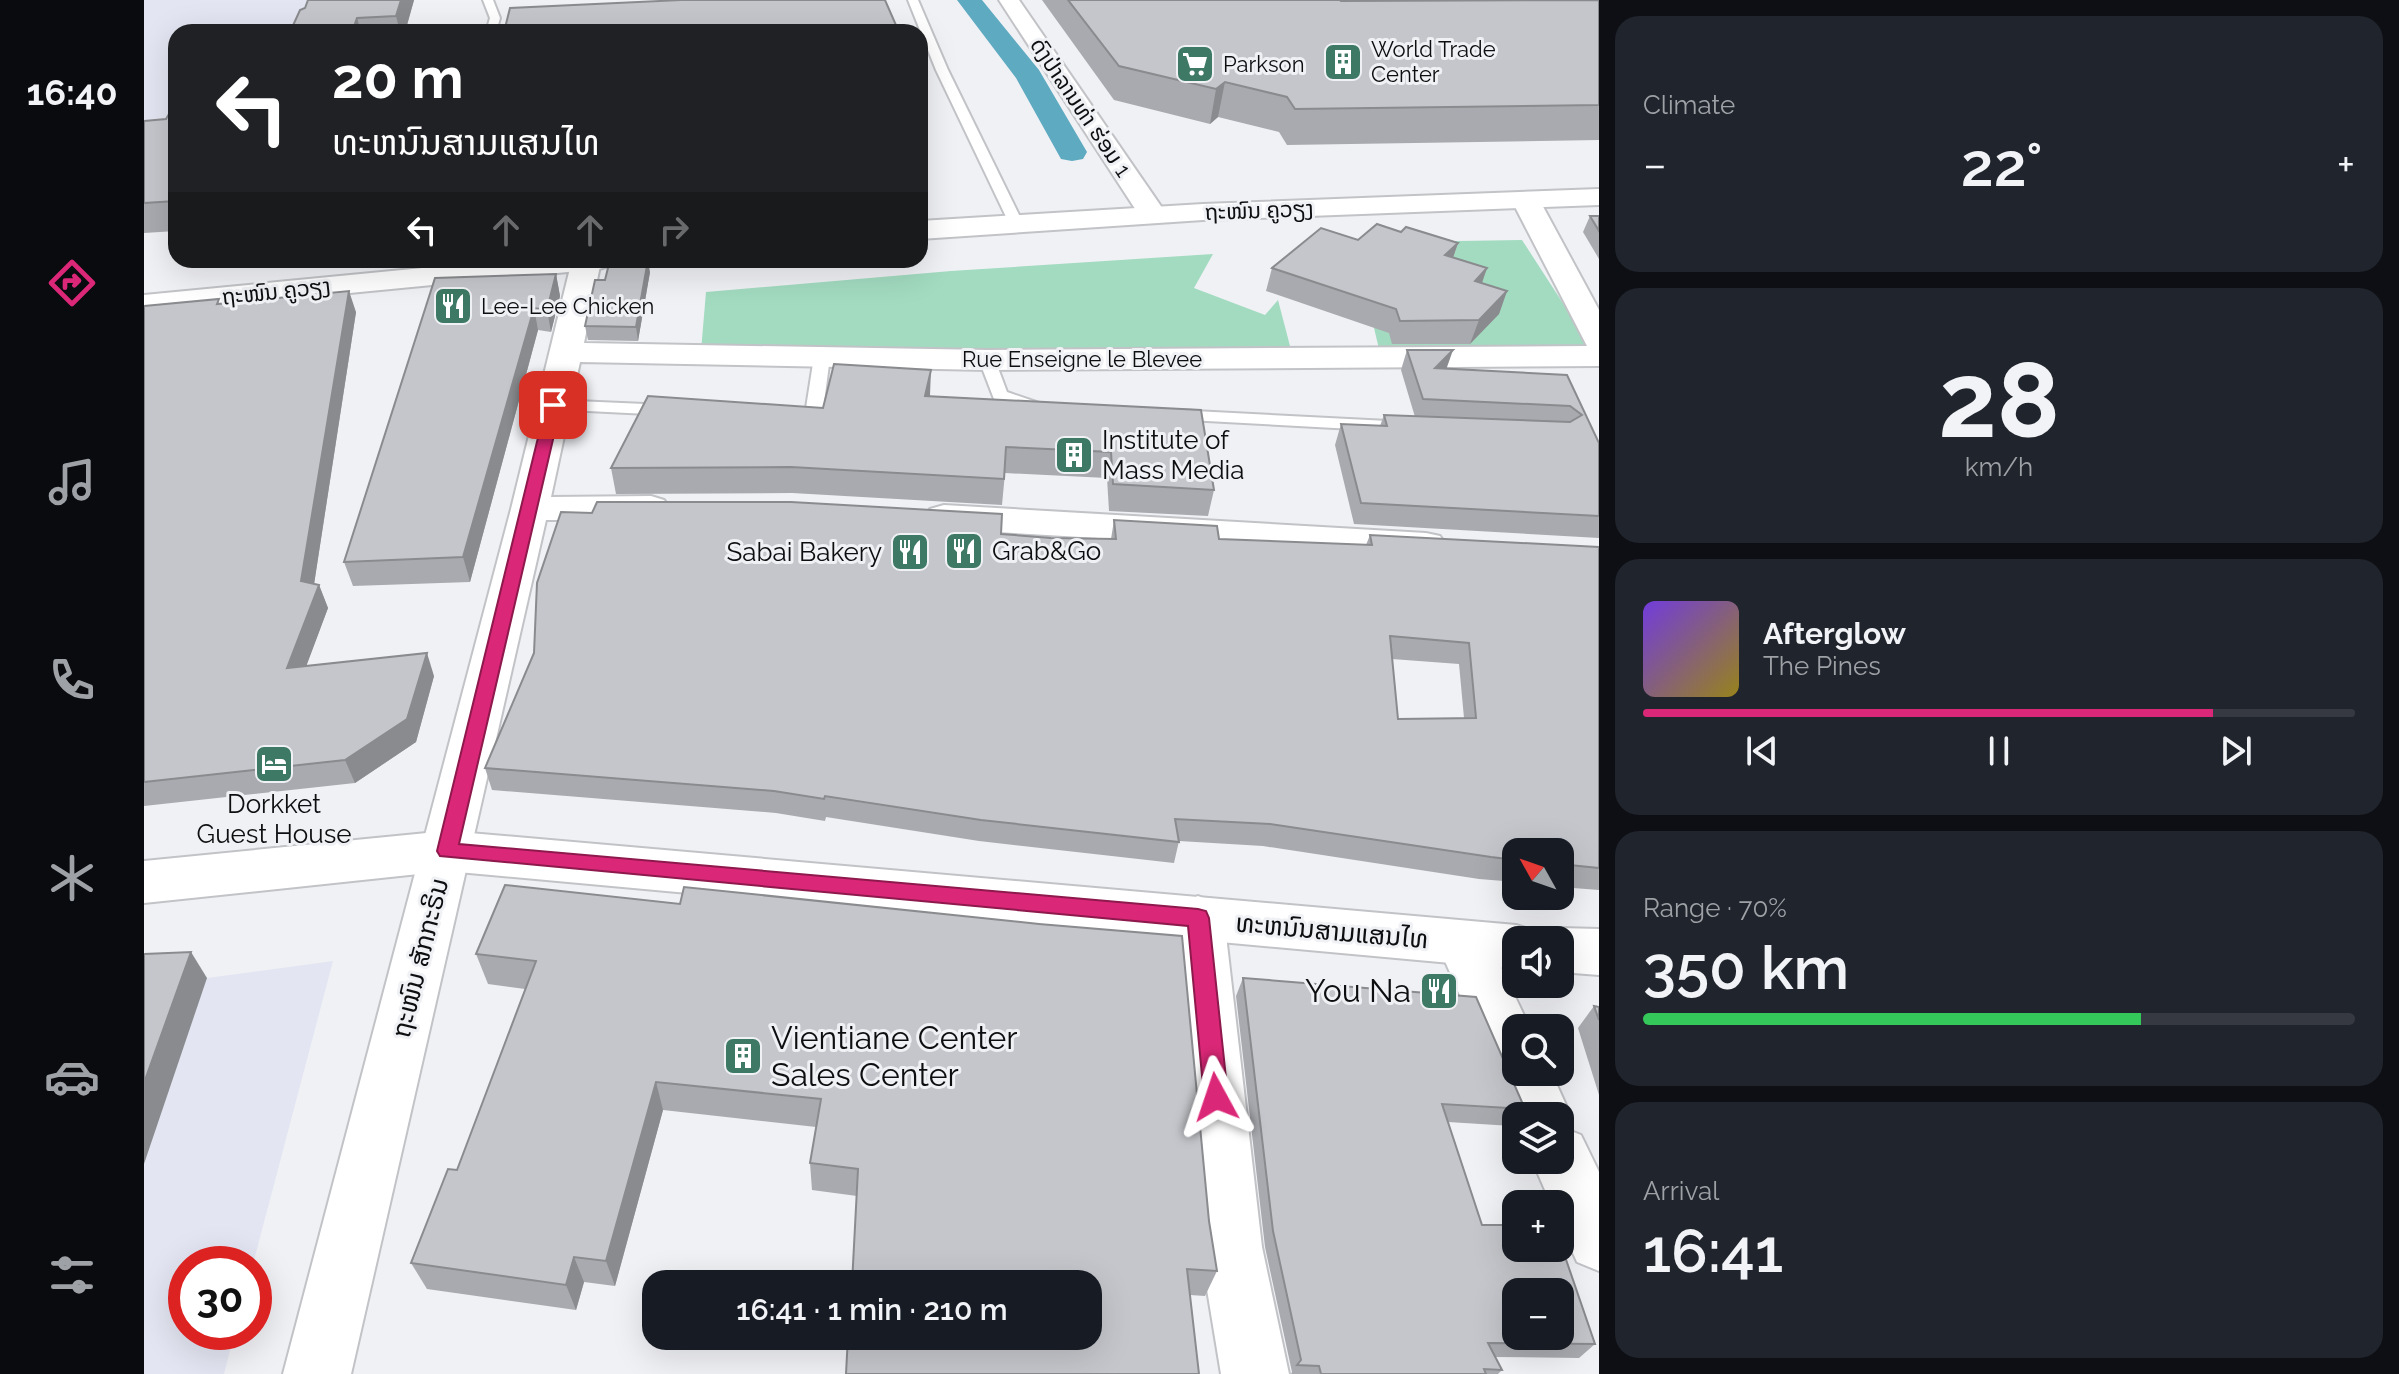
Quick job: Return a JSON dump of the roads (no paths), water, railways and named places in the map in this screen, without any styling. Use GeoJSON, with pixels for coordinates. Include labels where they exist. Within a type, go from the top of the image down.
{"type":"FeatureCollection","features":[{"type":"Feature","properties":{"kind":"street","name":"ດົງປ່າລານທ່າ ຮ່ອມ 1"},"geometry":{"type":"LineString","coordinates":[[1009,0],[1153,215]]}},
{"type":"Feature","properties":{"kind":"street","name":"ຖະໜົນ ຄູວຽງ"},"geometry":{"type":"LineString","coordinates":[[928,229],[1153,215],[1599,197]]}},
{"type":"Feature","properties":{"kind":"street"},"geometry":{"type":"LineString","coordinates":[[1526,201],[1599,340]]}},
{"type":"Feature","properties":{"kind":"street","name":"ຖະໜົນ ຄູວຽງ"},"geometry":{"type":"LineString","coordinates":[[144,304],[429,268]]}},
{"type":"Feature","properties":{"kind":"street","name":"ຖະໜົນ ສັກກະຣິນ"},"geometry":{"type":"LineString","coordinates":[[317,1374],[530,509],[565,352],[590,268]]}},
{"type":"Feature","properties":{"kind":"street","name":"Rue Enseigne le Blevee"},"geometry":{"type":"LineString","coordinates":[[565,352],[987,360],[1599,356]]}},
{"type":"Feature","properties":{"kind":"street"},"geometry":{"type":"LineString","coordinates":[[530,509],[684,508]]}},
{"type":"Feature","properties":{"kind":"street"},"geometry":{"type":"LineString","coordinates":[[901,514],[1465,547]]}},
{"type":"Feature","properties":{"kind":"street","name":"ທະຫນົນສາມແສນໄທ"},"geometry":{"type":"LineString","coordinates":[[144,882],[447,851],[1502,946]]}},
{"type":"Feature","properties":{"kind":"street"},"geometry":{"type":"LineString","coordinates":[[1198,918],[1231,1247],[1255,1374]]}},
{"type":"Feature","properties":{"kind":"street"},"geometry":{"type":"LineString","coordinates":[[1463,943],[1502,1028]]}},
{"type":"Feature","properties":{"kind":"street"},"geometry":{"type":"LineString","coordinates":[[1574,951],[1599,952]]}},
{"type":"Feature","properties":{"kind":"street"},"geometry":{"type":"LineString","coordinates":[[1569,1174],[1599,1240]]}},
{"type":"Feature","properties":{"kind":"lane"},"geometry":{"type":"LineString","coordinates":[[488,0],[495,18],[493,24]]}},
{"type":"Feature","properties":{"kind":"lane"},"geometry":{"type":"LineString","coordinates":[[913,0],[923,24]]}},
{"type":"Feature","properties":{"kind":"lane"},"geometry":{"type":"LineString","coordinates":[[928,36],[1016,223]]}},
{"type":"Feature","properties":{"kind":"lane"},"geometry":{"type":"LineString","coordinates":[[773,413],[805,415],[814,410],[822,357]]}},
{"type":"Feature","properties":{"kind":"lane"},"geometry":{"type":"LineString","coordinates":[[987,360],[1000,395],[1023,405],[1054,409]]}},
{"type":"Feature","properties":{"kind":"lane"},"geometry":{"type":"LineString","coordinates":[[553,405],[679,410]]}},
{"type":"Feature","properties":{"kind":"lane"},"geometry":{"type":"LineString","coordinates":[[1149,414],[1434,428]]}},
{"type":"Feature","properties":{"kind":"waterway"},"geometry":{"type":"LineString","coordinates":[[969,0],[1029,76],[1072,152]]}},
{"type":"Feature","properties":{"kind":"place","name":"World Trade Center"},"geometry":{"type":"Point","coordinates":[1343,62]}},
{"type":"Feature","properties":{"kind":"place","name":"Parkson"},"geometry":{"type":"Point","coordinates":[1195,64]}},
{"type":"Feature","properties":{"kind":"place","name":"Lee-Lee Chicken"},"geometry":{"type":"Point","coordinates":[453,306]}},
{"type":"Feature","properties":{"kind":"place","name":"Institute of Mass Media"},"geometry":{"type":"Point","coordinates":[1074,455]}},
{"type":"Feature","properties":{"kind":"place","name":"Grab&Go"},"geometry":{"type":"Point","coordinates":[964,551]}},
{"type":"Feature","properties":{"kind":"place","name":"Sabai Bakery"},"geometry":{"type":"Point","coordinates":[910,552]}},
{"type":"Feature","properties":{"kind":"place","name":"Dorkket Guest House"},"geometry":{"type":"Point","coordinates":[274,764]}},
{"type":"Feature","properties":{"kind":"place","name":"You Na"},"geometry":{"type":"Point","coordinates":[1439,991]}},
{"type":"Feature","properties":{"kind":"place","name":"Vientiane Center Sales Center"},"geometry":{"type":"Point","coordinates":[743,1056]}}]}
